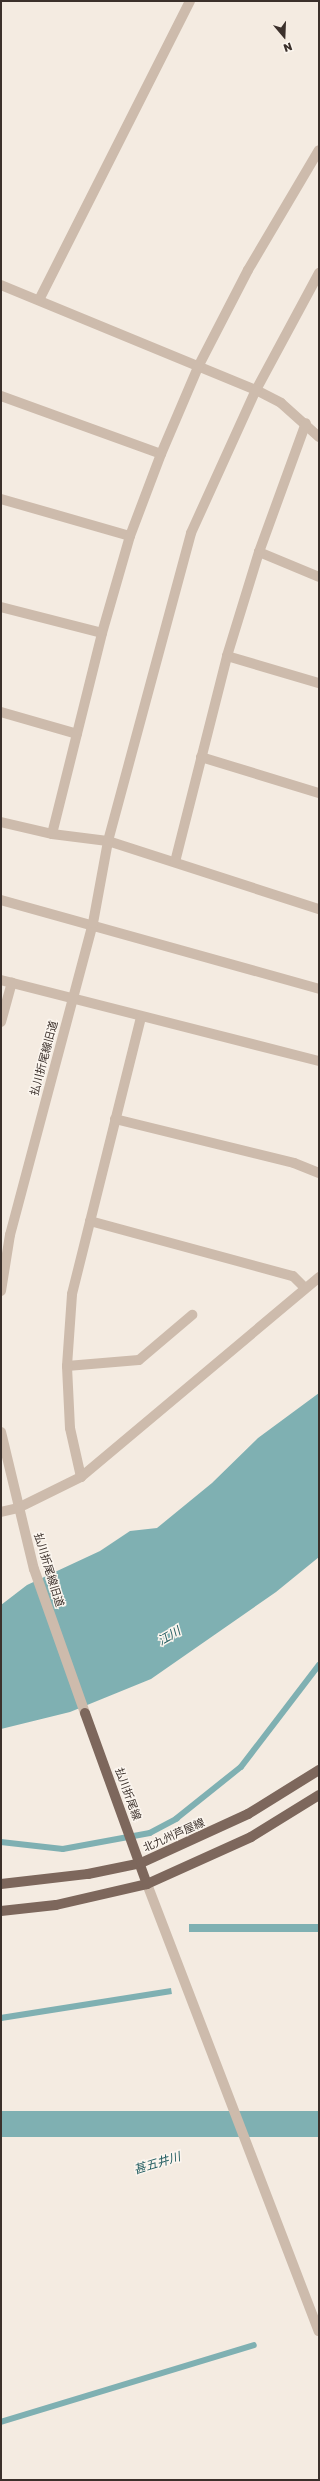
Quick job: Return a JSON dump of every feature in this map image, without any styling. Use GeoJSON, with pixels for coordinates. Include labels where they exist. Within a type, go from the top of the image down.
{"type":"FeatureCollection","features":[{"type":"Feature","properties":{"kind":"main road","name":"払川折尾線"},"geometry":{"type":"LineString","coordinates":[[84,1709],[141,1863],[146,1884]]}},
{"type":"Feature","properties":{"kind":"main road","name":"北九州芦屋線"},"geometry":{"type":"LineString","coordinates":[[1,1884],[88,1874],[141,1863],[248,1814],[319,1770]]}},
{"type":"Feature","properties":{"kind":"main road"},"geometry":{"type":"LineString","coordinates":[[1,1911],[56,1905],[146,1884],[251,1837],[319,1795]]}},
{"type":"Feature","properties":{"kind":"street"},"geometry":{"type":"LineString","coordinates":[[40,300],[190,1]]}},
{"type":"Feature","properties":{"kind":"street"},"geometry":{"type":"LineString","coordinates":[[52,834],[102,633],[130,536],[161,454],[199,365],[248,270],[319,150]]}},
{"type":"Feature","properties":{"kind":"street","name":"払川折尾線旧道"},"geometry":{"type":"LineString","coordinates":[[1,1291],[10,1235],[93,923],[108,841],[191,533],[256,390],[319,273]]}},
{"type":"Feature","properties":{"kind":"street"},"geometry":{"type":"LineString","coordinates":[[1,285],[199,365],[256,390],[306,423],[319,437]]}},
{"type":"Feature","properties":{"kind":"street"},"geometry":{"type":"LineString","coordinates":[[1,396],[161,454]]}},
{"type":"Feature","properties":{"kind":"street"},"geometry":{"type":"LineString","coordinates":[[175,862],[227,656],[259,552],[306,423]]}},
{"type":"Feature","properties":{"kind":"street"},"geometry":{"type":"LineString","coordinates":[[1,498],[130,536]]}},
{"type":"Feature","properties":{"kind":"street"},"geometry":{"type":"LineString","coordinates":[[259,552],[319,577]]}},
{"type":"Feature","properties":{"kind":"street"},"geometry":{"type":"LineString","coordinates":[[1,607],[102,633]]}},
{"type":"Feature","properties":{"kind":"street"},"geometry":{"type":"LineString","coordinates":[[227,656],[319,683]]}},
{"type":"Feature","properties":{"kind":"street"},"geometry":{"type":"LineString","coordinates":[[1,712],[77,734]]}},
{"type":"Feature","properties":{"kind":"street"},"geometry":{"type":"LineString","coordinates":[[202,757],[319,793]]}},
{"type":"Feature","properties":{"kind":"street"},"geometry":{"type":"LineString","coordinates":[[1,822],[52,834],[108,841],[319,909]]}},
{"type":"Feature","properties":{"kind":"street"},"geometry":{"type":"LineString","coordinates":[[1,900],[93,923],[319,989]]}},
{"type":"Feature","properties":{"kind":"street"},"geometry":{"type":"LineString","coordinates":[[1,980],[73,997],[141,1016],[319,1061]]}},
{"type":"Feature","properties":{"kind":"street"},"geometry":{"type":"LineString","coordinates":[[1,1022],[12,982]]}},
{"type":"Feature","properties":{"kind":"street"},"geometry":{"type":"LineString","coordinates":[[80,1477],[70,1428],[67,1366],[72,1294],[141,1016]]}},
{"type":"Feature","properties":{"kind":"street"},"geometry":{"type":"LineString","coordinates":[[115,1119],[294,1163],[319,1173]]}},
{"type":"Feature","properties":{"kind":"street"},"geometry":{"type":"LineString","coordinates":[[90,1221],[293,1276],[304,1288]]}},
{"type":"Feature","properties":{"kind":"street"},"geometry":{"type":"LineString","coordinates":[[1,1512],[18,1508],[80,1477],[319,1277]]}},
{"type":"Feature","properties":{"kind":"street"},"geometry":{"type":"LineString","coordinates":[[67,1366],[139,1360],[192,1315]]}},
{"type":"Feature","properties":{"kind":"street","name":"払川折尾線旧道"},"geometry":{"type":"LineString","coordinates":[[1,1432],[18,1508],[34,1569],[84,1709]]}},
{"type":"Feature","properties":{"kind":"street"},"geometry":{"type":"LineString","coordinates":[[146,1884],[319,2331]]}},
{"type":"Feature","properties":{"kind":"water","name":"江川"},"geometry":{"type":"Polygon","coordinates":[[[319,1393],[319,1557],[276,1592],[151,1679],[70,1712],[1,1729],[1,1605],[27,1585],[100,1551],[130,1531],[157,1528],[212,1483],[258,1438],[319,1393]]]}},
{"type":"Feature","properties":{"kind":"water"},"geometry":{"type":"Polygon","coordinates":[[[189,1924],[319,1924],[319,1932],[189,1932],[189,1924]]]}},
{"type":"Feature","properties":{"kind":"water"},"geometry":{"type":"Polygon","coordinates":[[[171,1988],[172,1994],[1,2021],[1,2015],[171,1988]]]}},
{"type":"Feature","properties":{"kind":"water"},"geometry":{"type":"Polygon","coordinates":[[[1,2111],[319,2111],[319,2137],[1,2137],[1,2111]]]}},
{"type":"Feature","properties":{"kind":"waterway"},"geometry":{"type":"LineString","coordinates":[[1,1842],[63,1849],[150,1833],[176,1819],[241,1767],[319,1665]]}},
{"type":"Feature","properties":{"kind":"waterway"},"geometry":{"type":"LineString","coordinates":[[1,2422],[254,2345]]}},
{"type":"Feature","properties":{"kind":"water label","name":"甚五井川"},"geometry":{"type":"Point","coordinates":[157,2163]}}]}
